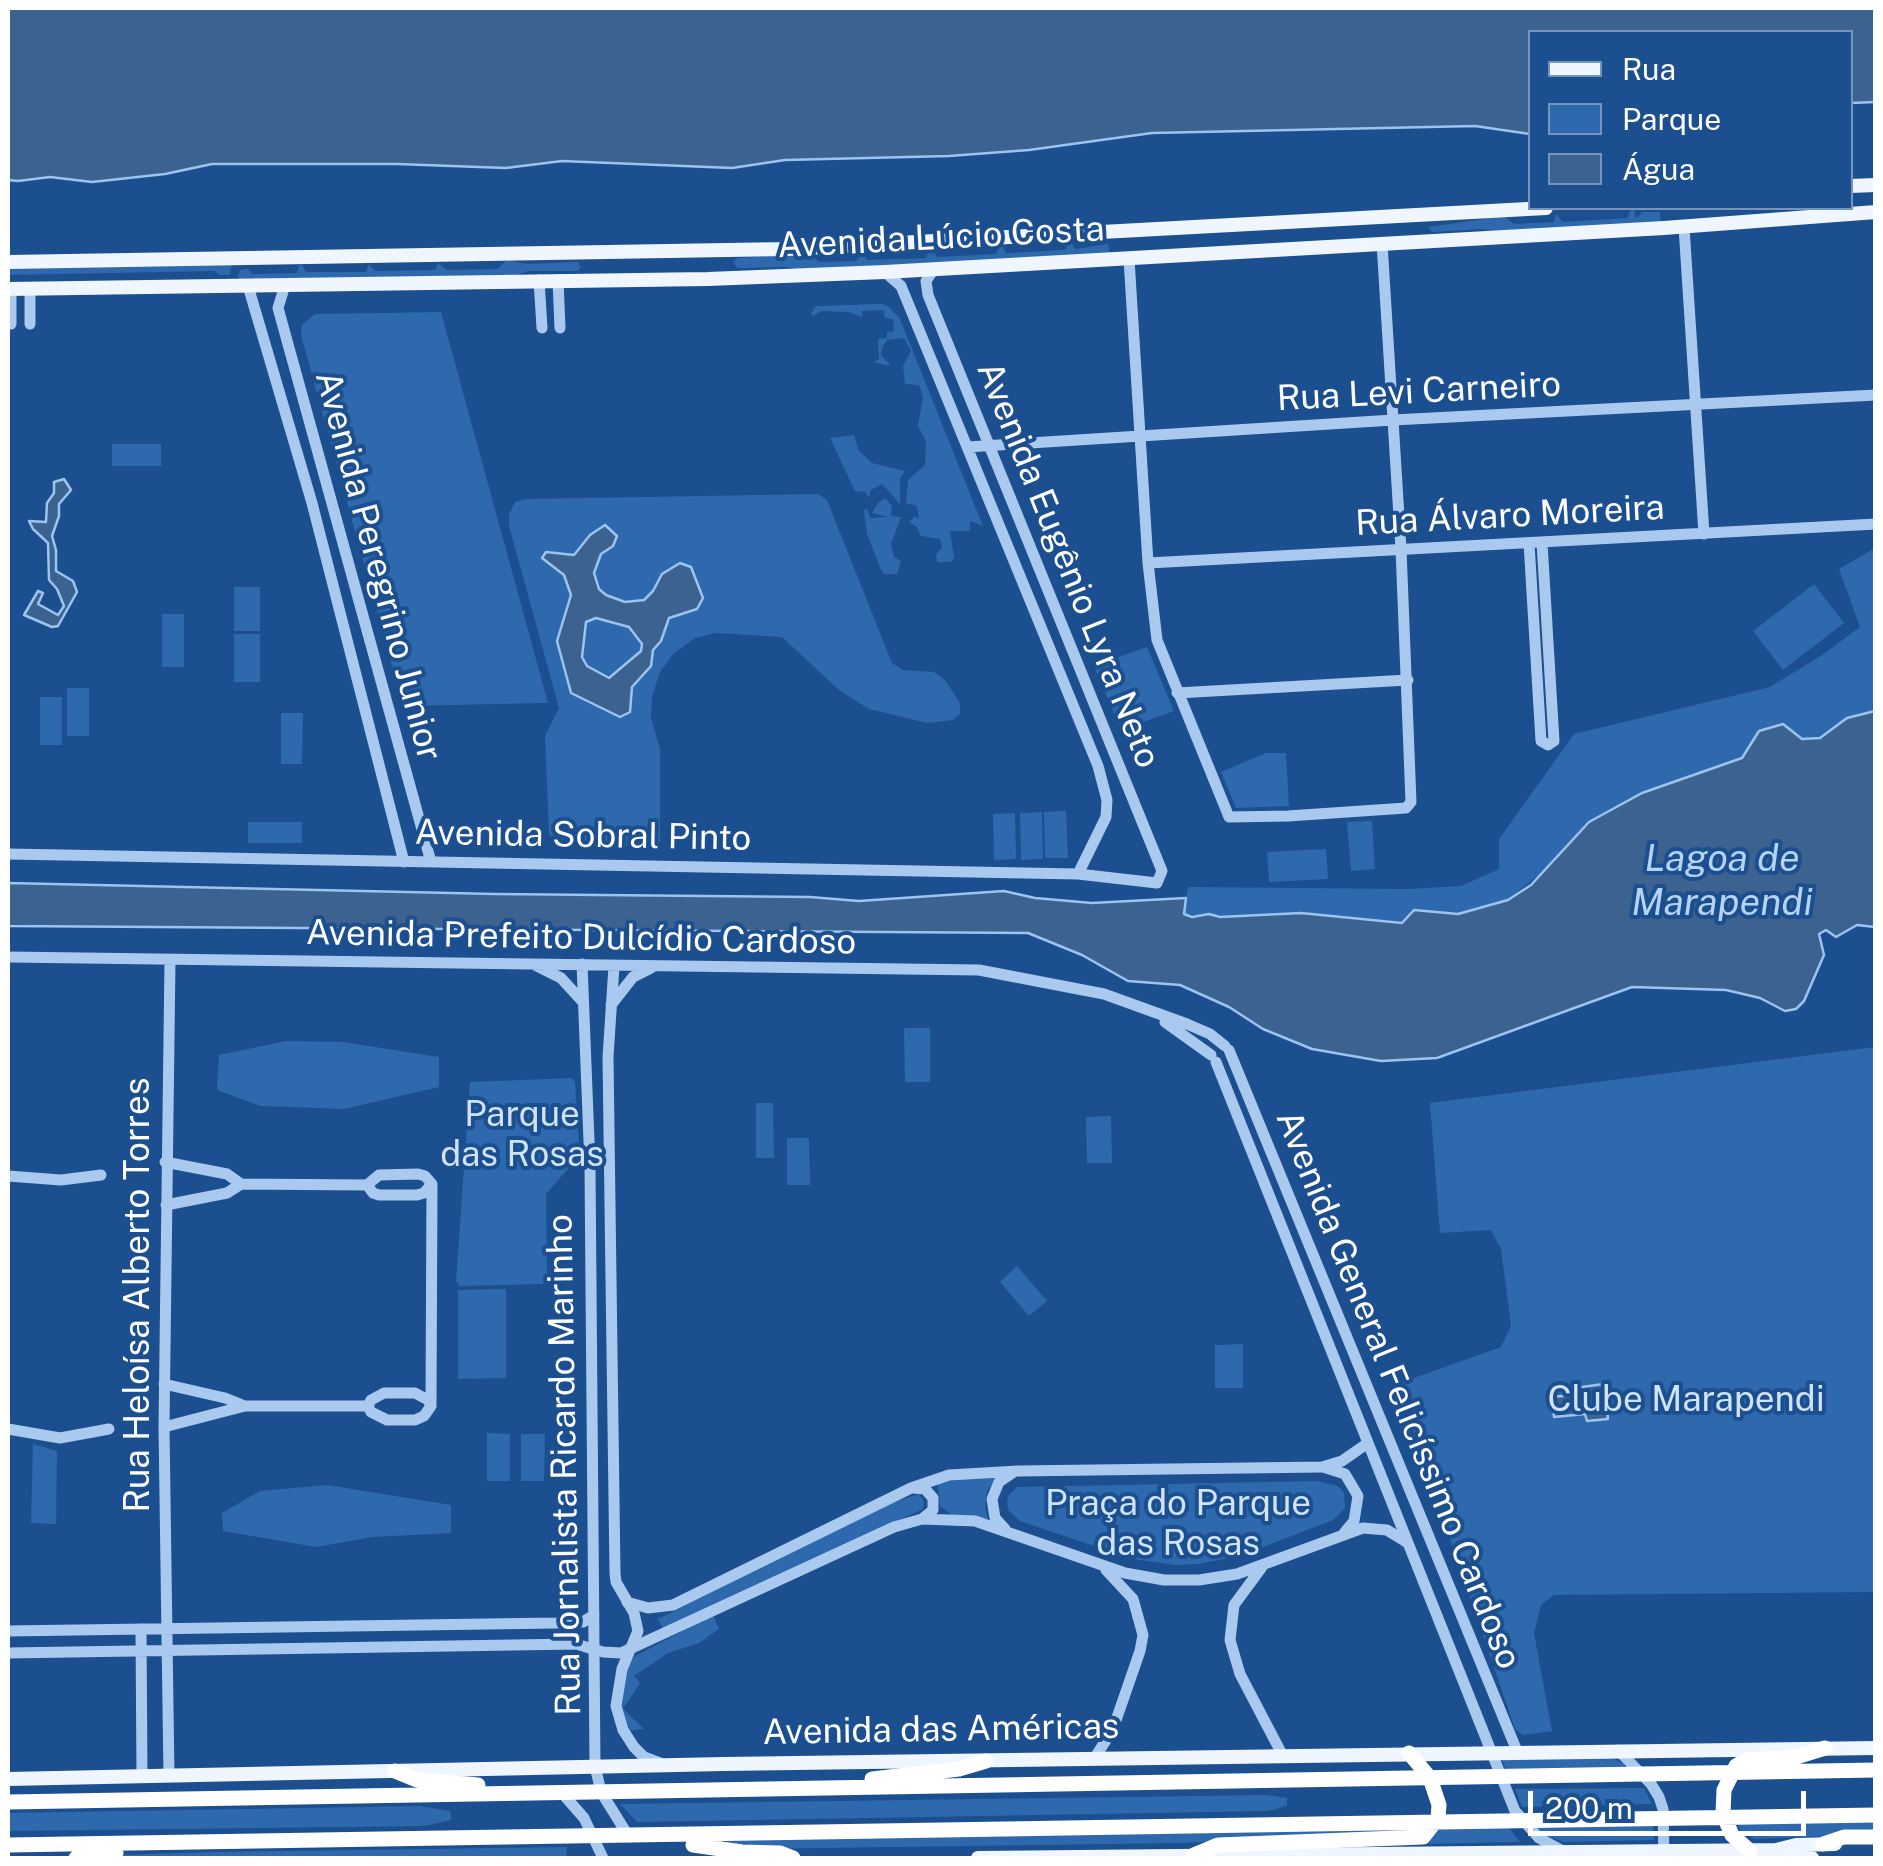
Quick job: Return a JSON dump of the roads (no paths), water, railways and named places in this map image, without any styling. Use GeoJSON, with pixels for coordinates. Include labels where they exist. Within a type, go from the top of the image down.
{"type":"FeatureCollection","features":[{"type":"Feature","properties":{"kind":"highway"},"geometry":{"type":"LineString","coordinates":[[1750,1851],[1732,1835],[1725,1819],[1723,1798],[1732,1773],[1746,1760],[1796,1757],[1825,1748]]}},
{"type":"Feature","properties":{"kind":"highway"},"geometry":{"type":"LineString","coordinates":[[1194,1855],[1218,1845],[1423,1837],[1434,1824],[1439,1805],[1430,1778],[1409,1753]]}},
{"type":"Feature","properties":{"kind":"highway"},"geometry":{"type":"LineString","coordinates":[[833,1789],[848,1780],[960,1769],[986,1761]]}},
{"type":"Feature","properties":{"kind":"highway","name":"Avenida das Américas"},"geometry":{"type":"LineString","coordinates":[[8,1802],[1876,1770]]}},
{"type":"Feature","properties":{"kind":"highway"},"geometry":{"type":"LineString","coordinates":[[395,1771],[412,1780],[476,1785],[500,1794]]}},
{"type":"Feature","properties":{"kind":"highway"},"geometry":{"type":"LineString","coordinates":[[8,1845],[1876,1815]]}},
{"type":"Feature","properties":{"kind":"highway"},"geometry":{"type":"LineString","coordinates":[[635,1837],[662,1844],[780,1853],[794,1858]]}},
{"type":"Feature","properties":{"kind":"highway"},"geometry":{"type":"LineString","coordinates":[[1823,1844],[1844,1837],[1876,1840]]}},
{"type":"Feature","properties":{"kind":"highway"},"geometry":{"type":"LineString","coordinates":[[76,1858],[146,1850],[165,1843]]}},
{"type":"Feature","properties":{"kind":"main road","name":"Avenida Lúcio Costa"},"geometry":{"type":"LineString","coordinates":[[8,262],[787,250],[1528,209]]}},
{"type":"Feature","properties":{"kind":"main road"},"geometry":{"type":"LineString","coordinates":[[1468,240],[1426,234],[1421,228],[1425,222],[1475,212]]}},
{"type":"Feature","properties":{"kind":"main road","name":"Avenida Lúcio Costa"},"geometry":{"type":"LineString","coordinates":[[9,289],[773,277],[1468,240],[1876,212]]}},
{"type":"Feature","properties":{"kind":"main road"},"geometry":{"type":"LineString","coordinates":[[1226,227],[1259,230],[1267,237],[1263,245],[1226,252]]}},
{"type":"Feature","properties":{"kind":"main road"},"geometry":{"type":"LineString","coordinates":[[773,277],[734,271],[728,262],[735,256],[787,250]]}},
{"type":"Feature","properties":{"kind":"main road"},"geometry":{"type":"LineString","coordinates":[[533,254],[580,259],[585,264],[581,274],[558,280]]}},
{"type":"Feature","properties":{"kind":"main road","name":"Avenida das Américas"},"geometry":{"type":"LineString","coordinates":[[8,1779],[1491,1751],[1876,1748]]}},
{"type":"Feature","properties":{"kind":"main road"},"geometry":{"type":"LineString","coordinates":[[978,1858],[1562,1850],[1664,1855],[1823,1844]]}},
{"type":"Feature","properties":{"kind":"main road"},"geometry":{"type":"LineString","coordinates":[[1776,1850],[1812,1858]]}},
{"type":"Feature","properties":{"kind":"main road"},"geometry":{"type":"LineString","coordinates":[[1695,1858],[1718,1851]]}},
{"type":"Feature","properties":{"kind":"street"},"geometry":{"type":"LineString","coordinates":[[1684,227],[1704,534]]}},
{"type":"Feature","properties":{"kind":"street"},"geometry":{"type":"LineString","coordinates":[[1130,258],[1139,436],[1157,640],[1229,818],[1386,810],[1410,804],[1408,680],[1382,243]]}},
{"type":"Feature","properties":{"kind":"street","name":"Avenida Eugênio Lyra Neto"},"geometry":{"type":"LineString","coordinates":[[934,269],[926,281],[928,295],[1162,871],[1156,882]]}},
{"type":"Feature","properties":{"kind":"street","name":"Avenida Eugênio Lyra Neto"},"geometry":{"type":"LineString","coordinates":[[885,272],[901,286],[1098,766],[1107,800],[1106,817],[1078,874]]}},
{"type":"Feature","properties":{"kind":"street"},"geometry":{"type":"LineString","coordinates":[[539,280],[542,328]]}},
{"type":"Feature","properties":{"kind":"street"},"geometry":{"type":"LineString","coordinates":[[558,280],[560,328]]}},
{"type":"Feature","properties":{"kind":"street","name":"Avenida Peregrino Junior"},"geometry":{"type":"LineString","coordinates":[[285,285],[278,308],[431,862]]}},
{"type":"Feature","properties":{"kind":"street","name":"Avenida Peregrino Junior"},"geometry":{"type":"LineString","coordinates":[[248,286],[342,616],[404,862]]}},
{"type":"Feature","properties":{"kind":"street"},"geometry":{"type":"LineString","coordinates":[[30,288],[30,324]]}},
{"type":"Feature","properties":{"kind":"street"},"geometry":{"type":"LineString","coordinates":[[9,289],[11,324]]}},
{"type":"Feature","properties":{"kind":"street","name":"Rua Levi Carneiro"},"geometry":{"type":"LineString","coordinates":[[967,448],[1876,394]]}},
{"type":"Feature","properties":{"kind":"street","name":"Rua Álvaro Moreira"},"geometry":{"type":"LineString","coordinates":[[1148,563],[1876,524]]}},
{"type":"Feature","properties":{"kind":"street"},"geometry":{"type":"LineString","coordinates":[[1536,543],[1554,738],[1548,745],[1541,741],[1536,543]]}},
{"type":"Feature","properties":{"kind":"street"},"geometry":{"type":"LineString","coordinates":[[1030,602],[1050,594]]}},
{"type":"Feature","properties":{"kind":"street"},"geometry":{"type":"LineString","coordinates":[[342,616],[364,610]]}},
{"type":"Feature","properties":{"kind":"street"},"geometry":{"type":"LineString","coordinates":[[1177,693],[1408,680]]}},
{"type":"Feature","properties":{"kind":"street"},"geometry":{"type":"LineString","coordinates":[[377,754],[401,749]]}},
{"type":"Feature","properties":{"kind":"street"},"geometry":{"type":"LineString","coordinates":[[1098,766],[1118,759]]}},
{"type":"Feature","properties":{"kind":"street","name":"Avenida Sobral Pinto"},"geometry":{"type":"LineString","coordinates":[[8,854],[1078,874],[1156,882]]}},
{"type":"Feature","properties":{"kind":"street","name":"Avenida Prefeito Dulcídio Cardoso"},"geometry":{"type":"LineString","coordinates":[[8,957],[979,970],[1104,994],[1148,1012]]}},
{"type":"Feature","properties":{"kind":"street","name":"Rua Heloísa Alberto Torres"},"geometry":{"type":"LineString","coordinates":[[169,1776],[164,1384],[170,960]]}},
{"type":"Feature","properties":{"kind":"street"},"geometry":{"type":"LineString","coordinates":[[532,963],[571,986],[586,1007]]}},
{"type":"Feature","properties":{"kind":"street","name":"Rua Jornalista Ricardo Marinho"},"geometry":{"type":"LineString","coordinates":[[582,964],[590,1166],[595,1766],[601,1792],[635,1837]]}},
{"type":"Feature","properties":{"kind":"street","name":"Rua Jornalista Ricardo Marinho"},"geometry":{"type":"LineString","coordinates":[[614,966],[609,1009],[608,1166],[615,1573],[638,1631],[617,1687],[618,1718],[625,1735],[640,1753],[664,1765]]}},
{"type":"Feature","properties":{"kind":"street"},"geometry":{"type":"LineString","coordinates":[[609,1009],[633,977],[655,966]]}},
{"type":"Feature","properties":{"kind":"street"},"geometry":{"type":"LineString","coordinates":[[1148,1012],[1210,1034],[1227,1048],[1225,1061],[1213,1058],[1179,1030],[1148,1012]]}},
{"type":"Feature","properties":{"kind":"street","name":"Avenida General Felicíssimo Cardoso"},"geometry":{"type":"LineString","coordinates":[[1227,1048],[1517,1751]]}},
{"type":"Feature","properties":{"kind":"street"},"geometry":{"type":"LineString","coordinates":[[586,1057],[608,1057]]}},
{"type":"Feature","properties":{"kind":"street","name":"Avenida General Felicíssimo Cardoso"},"geometry":{"type":"LineString","coordinates":[[1213,1058],[1523,1823]]}},
{"type":"Feature","properties":{"kind":"street"},"geometry":{"type":"LineString","coordinates":[[166,1162],[227,1174],[241,1184]]}},
{"type":"Feature","properties":{"kind":"street"},"geometry":{"type":"LineString","coordinates":[[590,1166],[608,1166]]}},
{"type":"Feature","properties":{"kind":"street"},"geometry":{"type":"LineString","coordinates":[[1262,1178],[1266,1167],[1279,1168]]}},
{"type":"Feature","properties":{"kind":"street"},"geometry":{"type":"LineString","coordinates":[[8,1176],[60,1180],[102,1175]]}},
{"type":"Feature","properties":{"kind":"street"},"geometry":{"type":"LineString","coordinates":[[166,1205],[226,1193],[241,1184],[368,1185],[379,1175],[425,1176],[432,1184],[431,1406],[415,1420],[387,1420],[371,1412],[368,1406],[370,1400],[384,1394],[415,1393],[431,1406]]}},
{"type":"Feature","properties":{"kind":"street"},"geometry":{"type":"LineString","coordinates":[[368,1185],[373,1194],[417,1195],[432,1184]]}},
{"type":"Feature","properties":{"kind":"street"},"geometry":{"type":"LineString","coordinates":[[1293,1256],[1304,1258],[1311,1248]]}},
{"type":"Feature","properties":{"kind":"street"},"geometry":{"type":"LineString","coordinates":[[591,1318],[609,1317]]}},
{"type":"Feature","properties":{"kind":"street"},"geometry":{"type":"LineString","coordinates":[[1344,1382],[1354,1372],[1364,1375]]}},
{"type":"Feature","properties":{"kind":"street"},"geometry":{"type":"LineString","coordinates":[[164,1384],[245,1406]]}},
{"type":"Feature","properties":{"kind":"street"},"geometry":{"type":"LineString","coordinates":[[164,1427],[245,1406],[368,1406]]}},
{"type":"Feature","properties":{"kind":"street"},"geometry":{"type":"LineString","coordinates":[[8,1429],[60,1438],[109,1429]]}},
{"type":"Feature","properties":{"kind":"street"},"geometry":{"type":"LineString","coordinates":[[627,1602],[660,1608],[911,1488],[949,1475],[1322,1467],[1342,1461],[1368,1443]]}},
{"type":"Feature","properties":{"kind":"street"},"geometry":{"type":"LineString","coordinates":[[1322,1467],[1345,1474],[1358,1496],[1354,1521],[1344,1533]]}},
{"type":"Feature","properties":{"kind":"street"},"geometry":{"type":"LineString","coordinates":[[1007,1530],[995,1518],[992,1499],[999,1482],[1018,1471]]}},
{"type":"Feature","properties":{"kind":"street"},"geometry":{"type":"LineString","coordinates":[[593,1481],[603,1476],[612,1482]]}},
{"type":"Feature","properties":{"kind":"street"},"geometry":{"type":"LineString","coordinates":[[911,1488],[925,1489],[933,1498],[932,1510],[922,1519]]}},
{"type":"Feature","properties":{"kind":"street"},"geometry":{"type":"LineString","coordinates":[[8,1653],[556,1644],[612,1654],[632,1650],[894,1526],[922,1519],[975,1521],[1099,1564],[1152,1578],[1186,1580],[1226,1577],[1363,1528],[1387,1530],[1408,1544]]}},
{"type":"Feature","properties":{"kind":"street"},"geometry":{"type":"LineString","coordinates":[[1419,1572],[1432,1574],[1438,1562]]}},
{"type":"Feature","properties":{"kind":"street"},"geometry":{"type":"LineString","coordinates":[[1094,1759],[1113,1729],[1142,1636],[1133,1599],[1099,1564]]}},
{"type":"Feature","properties":{"kind":"street"},"geometry":{"type":"LineString","coordinates":[[1263,1566],[1234,1605],[1230,1640],[1242,1679],[1283,1756]]}},
{"type":"Feature","properties":{"kind":"street"},"geometry":{"type":"LineString","coordinates":[[705,1588],[705,1604],[715,1611]]}},
{"type":"Feature","properties":{"kind":"street"},"geometry":{"type":"LineString","coordinates":[[8,1631],[556,1623],[583,1622],[594,1614]]}},
{"type":"Feature","properties":{"kind":"street"},"geometry":{"type":"LineString","coordinates":[[556,1623],[563,1634],[556,1644]]}},
{"type":"Feature","properties":{"kind":"street"},"geometry":{"type":"LineString","coordinates":[[239,1628],[230,1638],[239,1650]]}},
{"type":"Feature","properties":{"kind":"street"},"geometry":{"type":"LineString","coordinates":[[141,1629],[142,1777]]}},
{"type":"Feature","properties":{"kind":"street"},"geometry":{"type":"LineString","coordinates":[[1618,1750],[1659,1797],[1664,1855]]}},
{"type":"Feature","properties":{"kind":"street"},"geometry":{"type":"LineString","coordinates":[[562,1793],[584,1818],[603,1858]]}},
{"type":"Feature","properties":{"kind":"street"},"geometry":{"type":"LineString","coordinates":[[1523,1823],[1544,1842],[1578,1858]]}},
{"type":"Feature","properties":{"kind":"water"},"geometry":{"type":"Polygon","coordinates":[[[8,8],[1875,8],[1875,102],[1853,103],[1853,30],[1528,30],[1528,134],[1475,126],[1152,133],[1029,150],[785,160],[732,168],[562,161],[506,168],[212,164],[92,182],[50,177],[8,180],[8,8]]]}},
{"type":"Feature","properties":{"kind":"water"},"geometry":{"type":"Polygon","coordinates":[[[64,479],[71,490],[59,504],[52,536],[56,571],[73,581],[77,592],[58,626],[52,627],[24,615],[38,591],[43,593],[38,604],[58,615],[64,606],[49,580],[48,543],[29,521],[46,522],[54,482],[64,479]]]}},
{"type":"Feature","properties":{"kind":"water"},"geometry":{"type":"Polygon","coordinates":[[[605,525],[617,536],[613,546],[601,554],[594,573],[599,589],[606,595],[625,602],[644,600],[662,574],[680,563],[691,567],[703,598],[697,609],[669,618],[661,641],[653,650],[651,666],[632,687],[630,712],[620,717],[571,693],[557,641],[571,595],[564,575],[542,558],[546,552],[574,555],[590,535],[605,525]],[[596,618],[586,622],[582,657],[587,666],[609,678],[641,651],[642,644],[629,627],[596,618]]]}},
{"type":"Feature","properties":{"kind":"water","name":"Lagoa de Marapendi"},"geometry":{"type":"Polygon","coordinates":[[[1875,711],[1875,927],[1857,925],[1836,937],[1826,930],[1819,934],[1824,955],[1804,1001],[1796,1009],[1785,1011],[1760,998],[1726,990],[1632,987],[1437,1058],[1381,1061],[1312,1049],[1263,1029],[1229,1007],[1180,985],[1128,981],[1082,955],[1028,933],[8,926],[8,883],[859,901],[1004,891],[1092,903],[1186,898],[1184,914],[1192,917],[1301,913],[1402,923],[1414,910],[1458,914],[1508,900],[1531,885],[1589,822],[1642,793],[1742,758],[1759,731],[1783,724],[1802,739],[1820,738],[1847,718],[1875,711]]]}},
{"type":"Feature","properties":{"kind":"water"},"geometry":{"type":"Polygon","coordinates":[[[1604,1384],[1608,1419],[1587,1421],[1585,1414],[1554,1417],[1552,1397],[1582,1394],[1582,1387],[1604,1384]]]}},
{"type":"Feature","properties":{"kind":"park label","name":"Parque das Rosas"},"geometry":{"type":"Point","coordinates":[522,1135]}},
{"type":"Feature","properties":{"kind":"park label","name":"Clube Marapendi"},"geometry":{"type":"Point","coordinates":[1686,1400]}},
{"type":"Feature","properties":{"kind":"park label","name":"Praça do Parque das Rosas"},"geometry":{"type":"Point","coordinates":[1178,1524]}}]}
